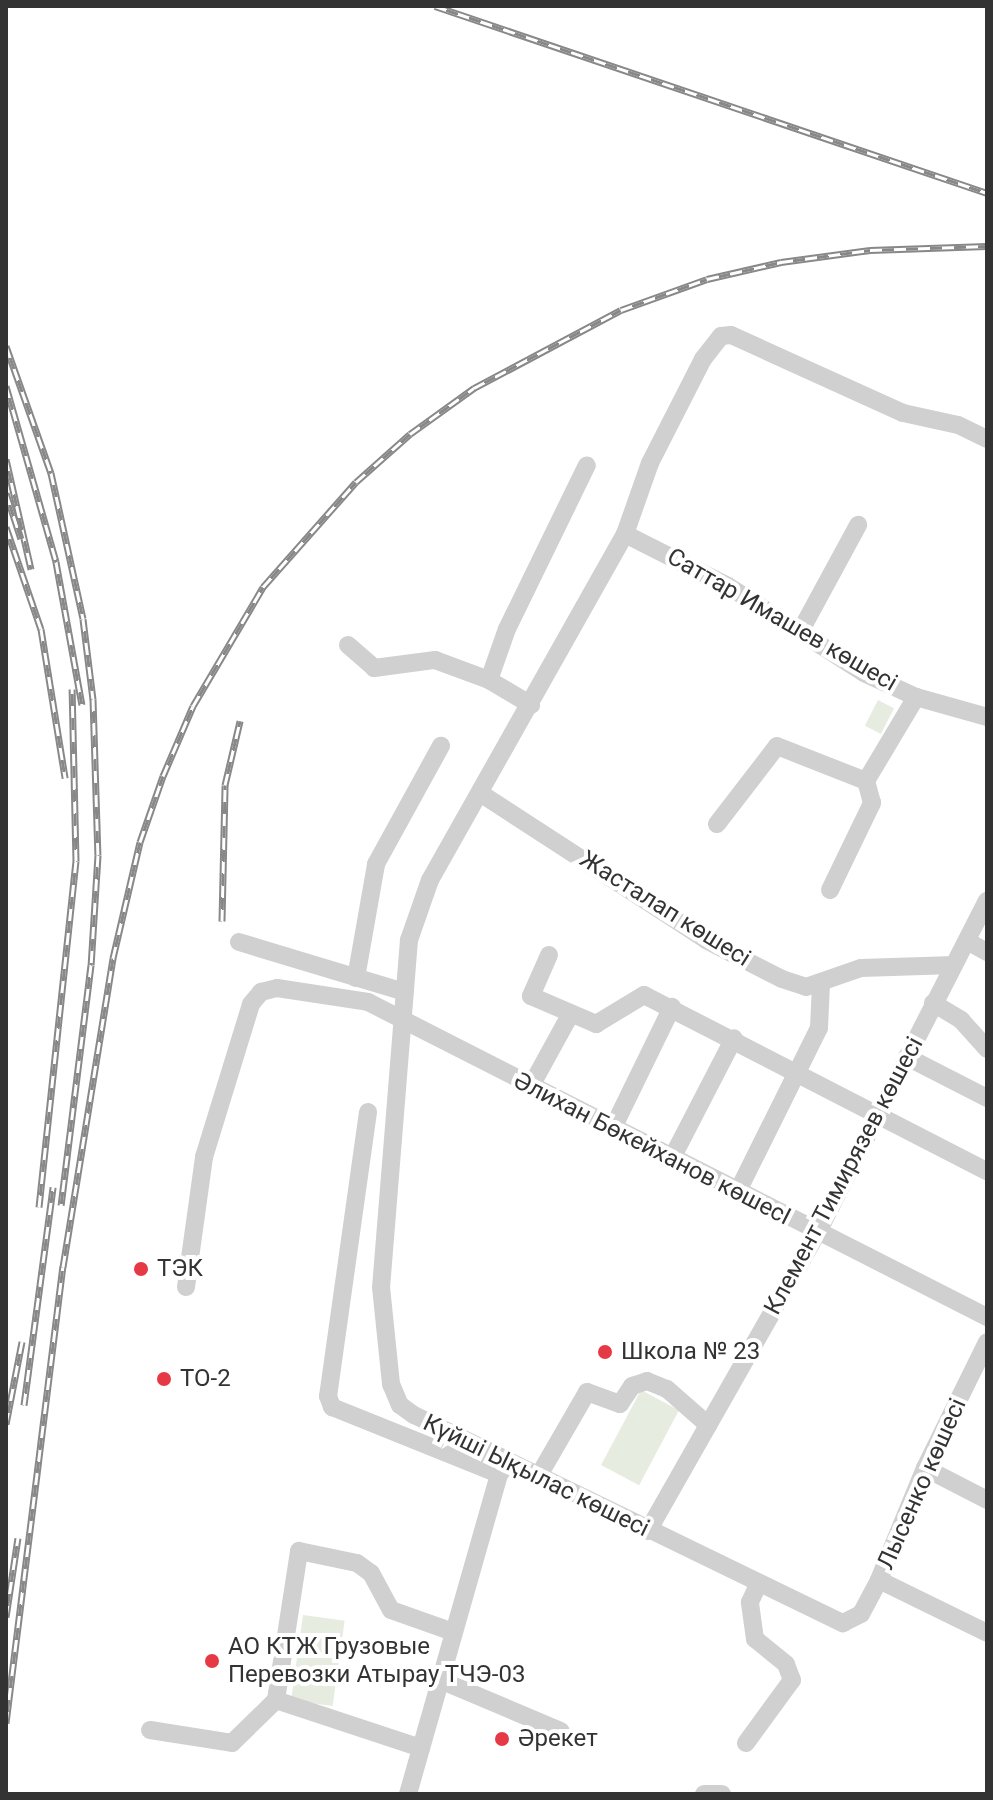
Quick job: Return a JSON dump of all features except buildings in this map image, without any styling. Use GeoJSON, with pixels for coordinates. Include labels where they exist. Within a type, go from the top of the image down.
{"type":"FeatureCollection","features":[{"type":"Feature","properties":{"kind":"street","name":"Күйші Ықылас көшесі"},"geometry":{"type":"LineString","coordinates":[[852,1621],[843,1623],[758,1585],[538,1477],[504,1468],[400,1405],[391,1384],[381,1287],[409,940],[430,880],[625,534],[650,463],[703,359],[721,336],[731,335],[903,413],[958,425],[987,439]]}},
{"type":"Feature","properties":{"kind":"street"},"geometry":{"type":"LineString","coordinates":[[489,680],[507,629],[587,465]]}},
{"type":"Feature","properties":{"kind":"street"},"geometry":{"type":"LineString","coordinates":[[800,632],[858,525]]}},
{"type":"Feature","properties":{"kind":"street","name":"Саттар Имашев көшесі"},"geometry":{"type":"LineString","coordinates":[[625,534],[669,552],[864,673],[916,697],[987,717]]}},
{"type":"Feature","properties":{"kind":"street"},"geometry":{"type":"LineString","coordinates":[[348,645],[374,668],[435,660],[489,680],[531,705]]}},
{"type":"Feature","properties":{"kind":"street"},"geometry":{"type":"LineString","coordinates":[[830,890],[872,803],[866,781],[916,697]]}},
{"type":"Feature","properties":{"kind":"street"},"geometry":{"type":"LineString","coordinates":[[356,978],[376,864],[441,746]]}},
{"type":"Feature","properties":{"kind":"street"},"geometry":{"type":"LineString","coordinates":[[717,824],[777,746],[866,781]]}},
{"type":"Feature","properties":{"kind":"street","name":"Жасталап көшесі"},"geometry":{"type":"LineString","coordinates":[[480,793],[706,940],[782,979],[806,987],[861,968],[954,965]]}},
{"type":"Feature","properties":{"kind":"street","name":"Клемент Тимирязев көшесі"},"geometry":{"type":"LineString","coordinates":[[648,1531],[817,1234],[876,1110],[907,1057],[987,901]]}},
{"type":"Feature","properties":{"kind":"street"},"geometry":{"type":"LineString","coordinates":[[967,941],[987,952]]}},
{"type":"Feature","properties":{"kind":"street"},"geometry":{"type":"LineString","coordinates":[[239,942],[405,992]]}},
{"type":"Feature","properties":{"kind":"street"},"geometry":{"type":"LineString","coordinates":[[549,955],[531,996],[596,1024],[644,995],[876,1110],[987,1171]]}},
{"type":"Feature","properties":{"kind":"street"},"geometry":{"type":"LineString","coordinates":[[737,1193],[819,1028],[821,984]]}},
{"type":"Feature","properties":{"kind":"street","name":"Әлихан Бөкейханов көшесI"},"geometry":{"type":"LineString","coordinates":[[186,1287],[204,1157],[251,1004],[261,992],[277,988],[368,1002],[612,1130],[987,1317]]}},
{"type":"Feature","properties":{"kind":"street"},"geometry":{"type":"LineString","coordinates":[[933,1003],[961,1020],[987,1049]]}},
{"type":"Feature","properties":{"kind":"street"},"geometry":{"type":"LineString","coordinates":[[612,1130],[672,1007]]}},
{"type":"Feature","properties":{"kind":"street"},"geometry":{"type":"LineString","coordinates":[[531,1086],[570,1015]]}},
{"type":"Feature","properties":{"kind":"street"},"geometry":{"type":"LineString","coordinates":[[671,1160],[734,1038]]}},
{"type":"Feature","properties":{"kind":"street"},"geometry":{"type":"LineString","coordinates":[[907,1057],[987,1098]]}},
{"type":"Feature","properties":{"kind":"street"},"geometry":{"type":"LineString","coordinates":[[368,1112],[328,1396],[332,1407],[504,1468],[453,1632],[408,1794]]}},
{"type":"Feature","properties":{"kind":"street","name":"Лысенко көшесі"},"geometry":{"type":"LineString","coordinates":[[852,1621],[861,1614],[879,1580],[925,1468],[987,1342]]}},
{"type":"Feature","properties":{"kind":"street"},"geometry":{"type":"LineString","coordinates":[[538,1477],[587,1392],[620,1404],[632,1386],[647,1381],[667,1389],[708,1425]]}},
{"type":"Feature","properties":{"kind":"street"},"geometry":{"type":"LineString","coordinates":[[925,1468],[987,1500]]}},
{"type":"Feature","properties":{"kind":"street"},"geometry":{"type":"LineString","coordinates":[[150,1730],[232,1743],[276,1700],[299,1551],[357,1563],[371,1573],[391,1610],[453,1632]]}},
{"type":"Feature","properties":{"kind":"street"},"geometry":{"type":"LineString","coordinates":[[879,1580],[987,1633]]}},
{"type":"Feature","properties":{"kind":"street"},"geometry":{"type":"LineString","coordinates":[[746,1743],[792,1680],[786,1664],[755,1639],[750,1602],[758,1585]]}},
{"type":"Feature","properties":{"kind":"street"},"geometry":{"type":"LineString","coordinates":[[440,1680],[561,1731]]}},
{"type":"Feature","properties":{"kind":"street"},"geometry":{"type":"LineString","coordinates":[[276,1700],[421,1748]]}},
{"type":"Feature","properties":{"kind":"street"},"geometry":{"type":"LineString","coordinates":[[704,1794],[722,1794]]}},
{"type":"Feature","properties":{"kind":"shaded area"},"geometry":{"type":"Polygon","coordinates":[[[878,700],[894,708],[881,734],[865,726],[878,700]]]}},
{"type":"Feature","properties":{"kind":"shaded area"},"geometry":{"type":"Polygon","coordinates":[[[641,1390],[679,1410],[639,1485],[601,1465],[641,1390]]]}},
{"type":"Feature","properties":{"kind":"shaded area"},"geometry":{"type":"Polygon","coordinates":[[[303,1615],[345,1621],[333,1706],[291,1700],[303,1615]]]}},
{"type":"Feature","properties":{"kind":"railway"},"geometry":{"type":"LineString","coordinates":[[435,6],[987,193]]}},
{"type":"Feature","properties":{"kind":"railway"},"geometry":{"type":"LineString","coordinates":[[6,1723],[63,1267],[113,958],[140,842],[163,776],[193,706],[263,587],[356,482],[410,434],[474,388],[621,310],[707,279],[781,262],[870,250],[987,246]]}},
{"type":"Feature","properties":{"kind":"railway"},"geometry":{"type":"LineString","coordinates":[[6,346],[51,473],[83,619],[93,699],[98,855],[91,965],[61,1205]]}},
{"type":"Feature","properties":{"kind":"railway"},"geometry":{"type":"LineString","coordinates":[[6,386],[56,562],[82,705]]}},
{"type":"Feature","properties":{"kind":"railway"},"geometry":{"type":"LineString","coordinates":[[6,459],[31,569]]}},
{"type":"Feature","properties":{"kind":"railway"},"geometry":{"type":"LineString","coordinates":[[6,493],[21,539]]}},
{"type":"Feature","properties":{"kind":"railway"},"geometry":{"type":"LineString","coordinates":[[6,527],[41,629],[65,778]]}},
{"type":"Feature","properties":{"kind":"railway"},"geometry":{"type":"LineString","coordinates":[[39,1207],[76,861],[72,689]]}},
{"type":"Feature","properties":{"kind":"railway"},"geometry":{"type":"LineString","coordinates":[[222,921],[225,785],[240,721]]}},
{"type":"Feature","properties":{"kind":"railway"},"geometry":{"type":"LineString","coordinates":[[24,1405],[53,1187]]}},
{"type":"Feature","properties":{"kind":"railway"},"geometry":{"type":"LineString","coordinates":[[6,1424],[22,1342]]}},
{"type":"Feature","properties":{"kind":"railway"},"geometry":{"type":"LineString","coordinates":[[6,1617],[18,1538]]}},
{"type":"Feature","properties":{"kind":"place","name":"ТЭК"},"geometry":{"type":"Point","coordinates":[141,1269]}},
{"type":"Feature","properties":{"kind":"place","name":"Школа № 23"},"geometry":{"type":"Point","coordinates":[605,1352]}},
{"type":"Feature","properties":{"kind":"place","name":"ТО-2"},"geometry":{"type":"Point","coordinates":[164,1379]}},
{"type":"Feature","properties":{"kind":"place","name":"АО КТЖ Грузовые Перевозки Атырау ТЧЭ-03"},"geometry":{"type":"Point","coordinates":[212,1661]}},
{"type":"Feature","properties":{"kind":"place","name":"Әрекет"},"geometry":{"type":"Point","coordinates":[502,1739]}}]}
